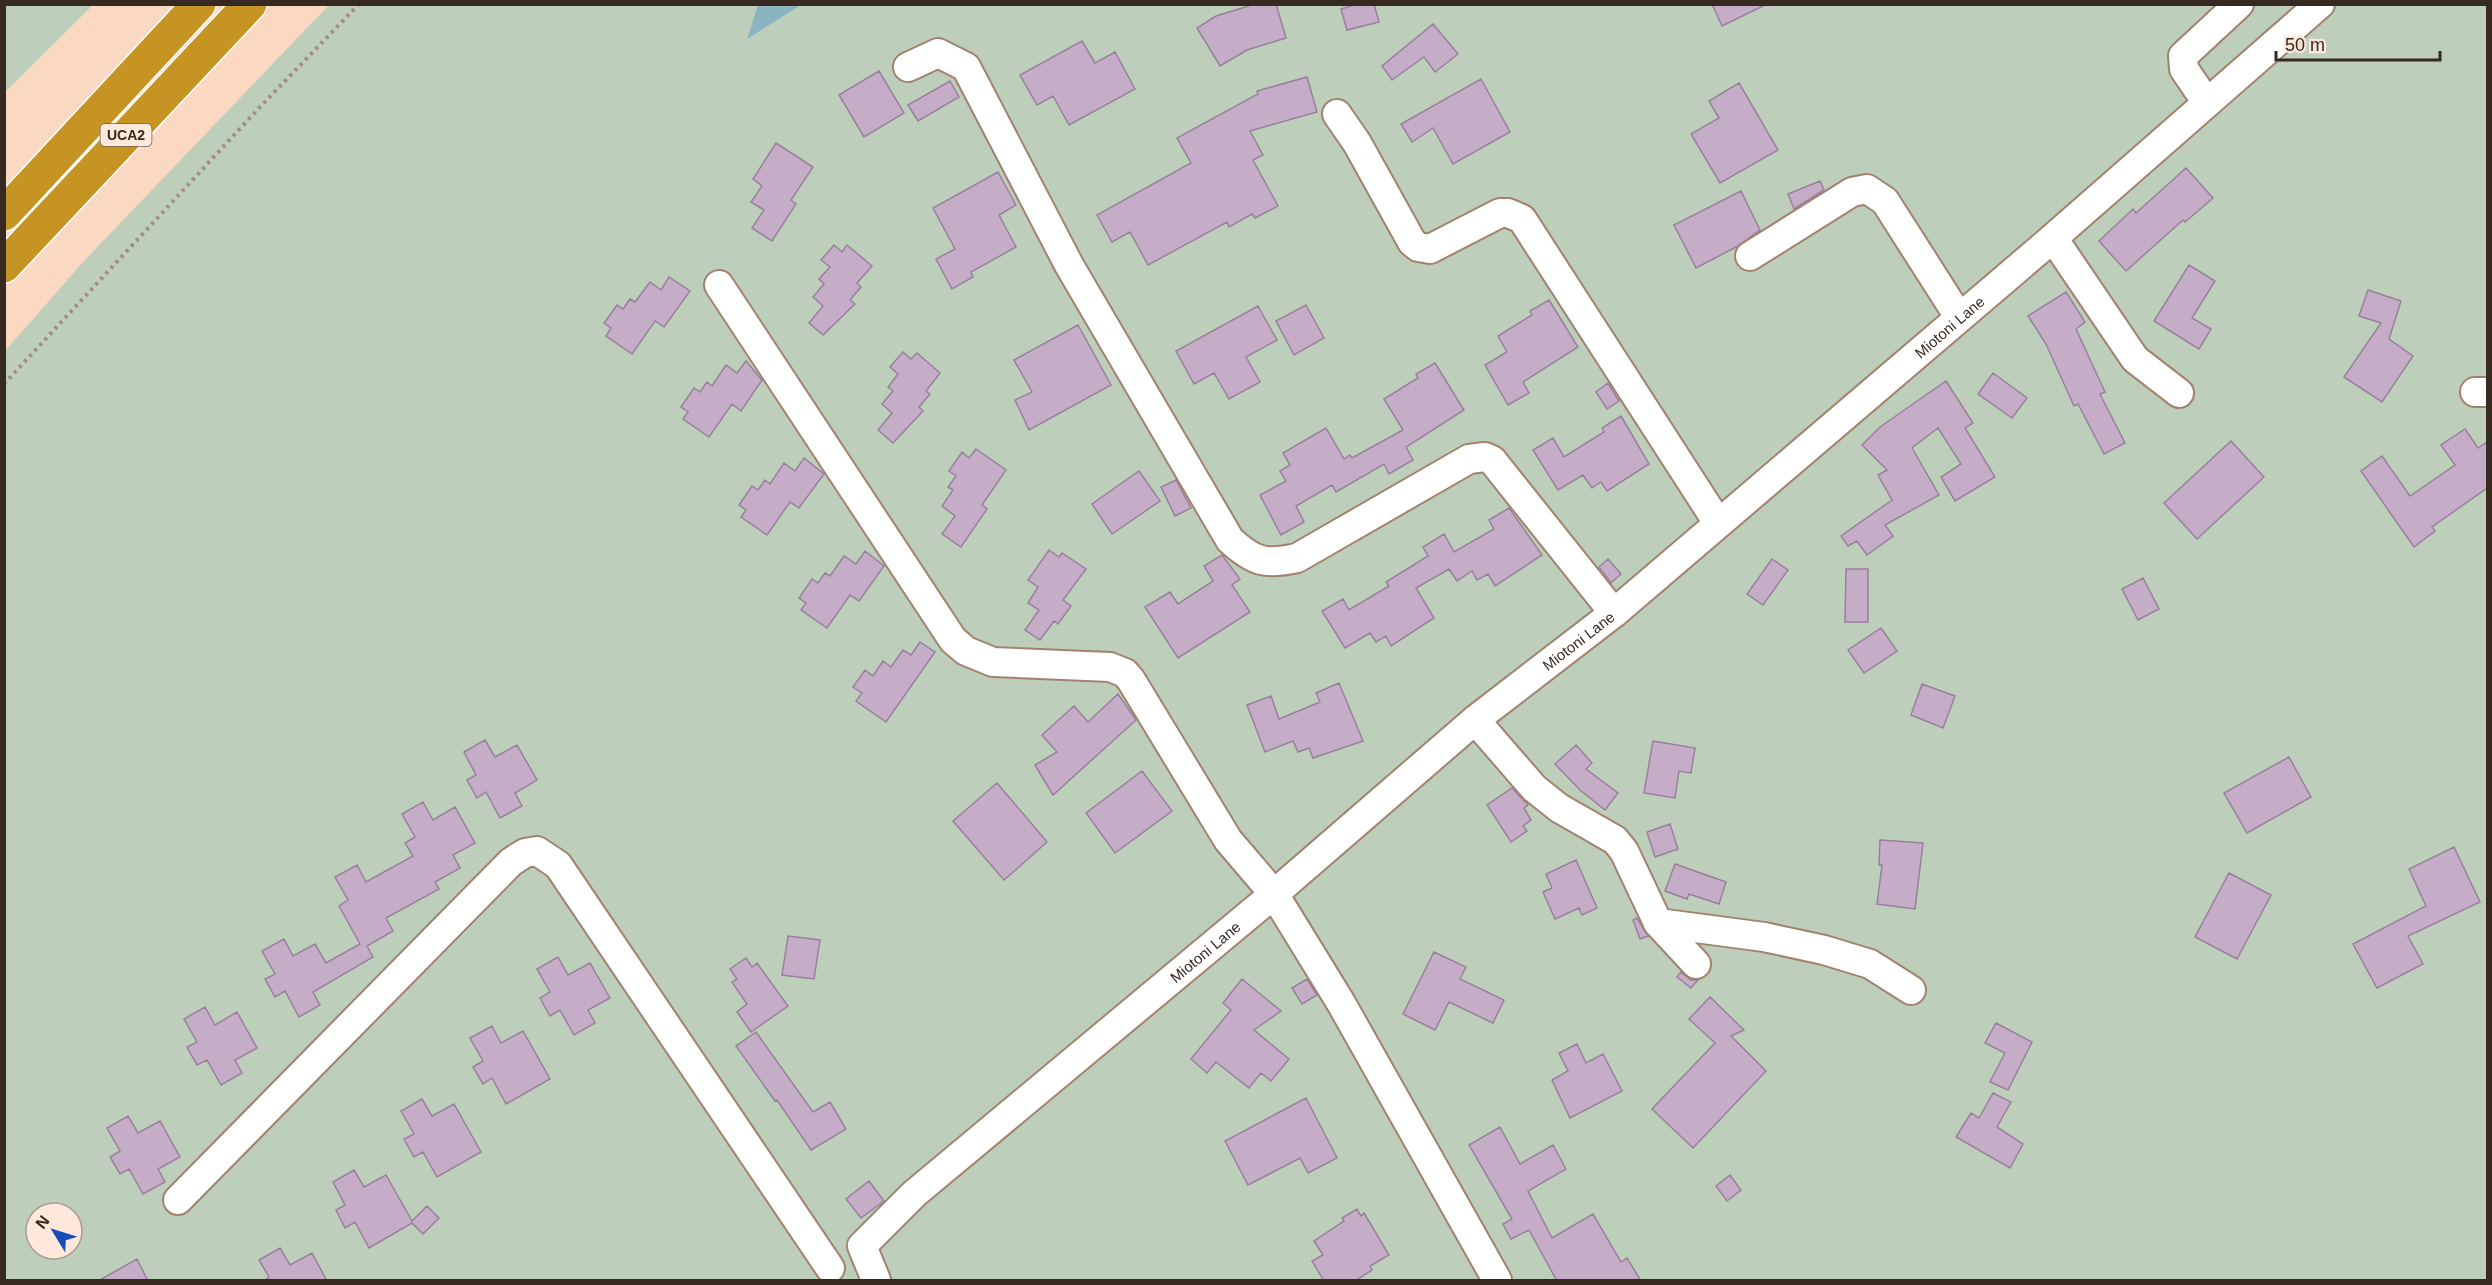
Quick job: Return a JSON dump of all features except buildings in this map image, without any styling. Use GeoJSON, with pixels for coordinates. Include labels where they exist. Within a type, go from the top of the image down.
{"type":"FeatureCollection","features":[{"type":"Feature","properties":{"kind":"highway","name":"UCA2"},"geometry":{"type":"LineString","coordinates":[[4,214],[199,4]]}},
{"type":"Feature","properties":{"kind":"highway","name":"UCA2"},"geometry":{"type":"LineString","coordinates":[[4,266],[250,4]]}},
{"type":"Feature","properties":{"kind":"street"},"geometry":{"type":"LineString","coordinates":[[2207,103],[2184,69],[2183,56],[2239,4]]}},
{"type":"Feature","properties":{"kind":"street","name":"Miotoni Lane"},"geometry":{"type":"LineString","coordinates":[[824,1274],[862,1246],[914,1194],[1274,894],[1476,720],[1614,613],[2053,238],[2320,4]]}},
{"type":"Feature","properties":{"kind":"street"},"geometry":{"type":"LineString","coordinates":[[908,67],[938,53],[966,67],[1069,265],[1230,540],[1239,548],[1263,562],[1274,563],[1297,558],[1469,459],[1485,457],[1492,460],[1614,613]]}},
{"type":"Feature","properties":{"kind":"street"},"geometry":{"type":"LineString","coordinates":[[1337,114],[1357,143],[1412,242],[1418,247],[1430,249],[1500,213],[1508,213],[1522,219],[1718,523]]}},
{"type":"Feature","properties":{"kind":"street"},"geometry":{"type":"LineString","coordinates":[[1750,256],[1852,192],[1867,189],[1885,201],[1959,317]]}},
{"type":"Feature","properties":{"kind":"street"},"geometry":{"type":"LineString","coordinates":[[2053,238],[2135,359],[2180,393]]}},
{"type":"Feature","properties":{"kind":"street"},"geometry":{"type":"LineString","coordinates":[[719,285],[953,640],[966,651],[993,662],[1110,667],[1125,673],[1235,851],[1274,894],[1341,1003],[1497,1281]]}},
{"type":"Feature","properties":{"kind":"street"},"geometry":{"type":"LineString","coordinates":[[1476,720],[1534,788],[1559,808],[1615,840],[1623,851],[1658,923],[1696,964]]}},
{"type":"Feature","properties":{"kind":"street"},"geometry":{"type":"LineString","coordinates":[[178,1200],[511,862],[525,853],[537,851],[558,866],[824,1274]]}},
{"type":"Feature","properties":{"kind":"street"},"geometry":{"type":"LineString","coordinates":[[1658,923],[1764,937],[1824,950],[1870,964],[1911,990]]}},
{"type":"Feature","properties":{"kind":"street"},"geometry":{"type":"LineString","coordinates":[[862,1246],[876,1281]]}},
{"type":"Feature","properties":{"kind":"path"},"geometry":{"type":"LineString","coordinates":[[4,384],[358,4]]}},
{"type":"Feature","properties":{"kind":"green space"},"geometry":{"type":"Polygon","coordinates":[[[5,4],[93,4],[93,5],[5,92],[5,4]]]}},
{"type":"Feature","properties":{"kind":"green space"},"geometry":{"type":"Polygon","coordinates":[[[329,5],[2487,5],[2487,1280],[5,1280],[5,351],[84,261],[329,5]]]}},
{"type":"Feature","properties":{"kind":"water"},"geometry":{"type":"Polygon","coordinates":[[[758,4],[801,5],[747,39],[758,4]]]}}]}
